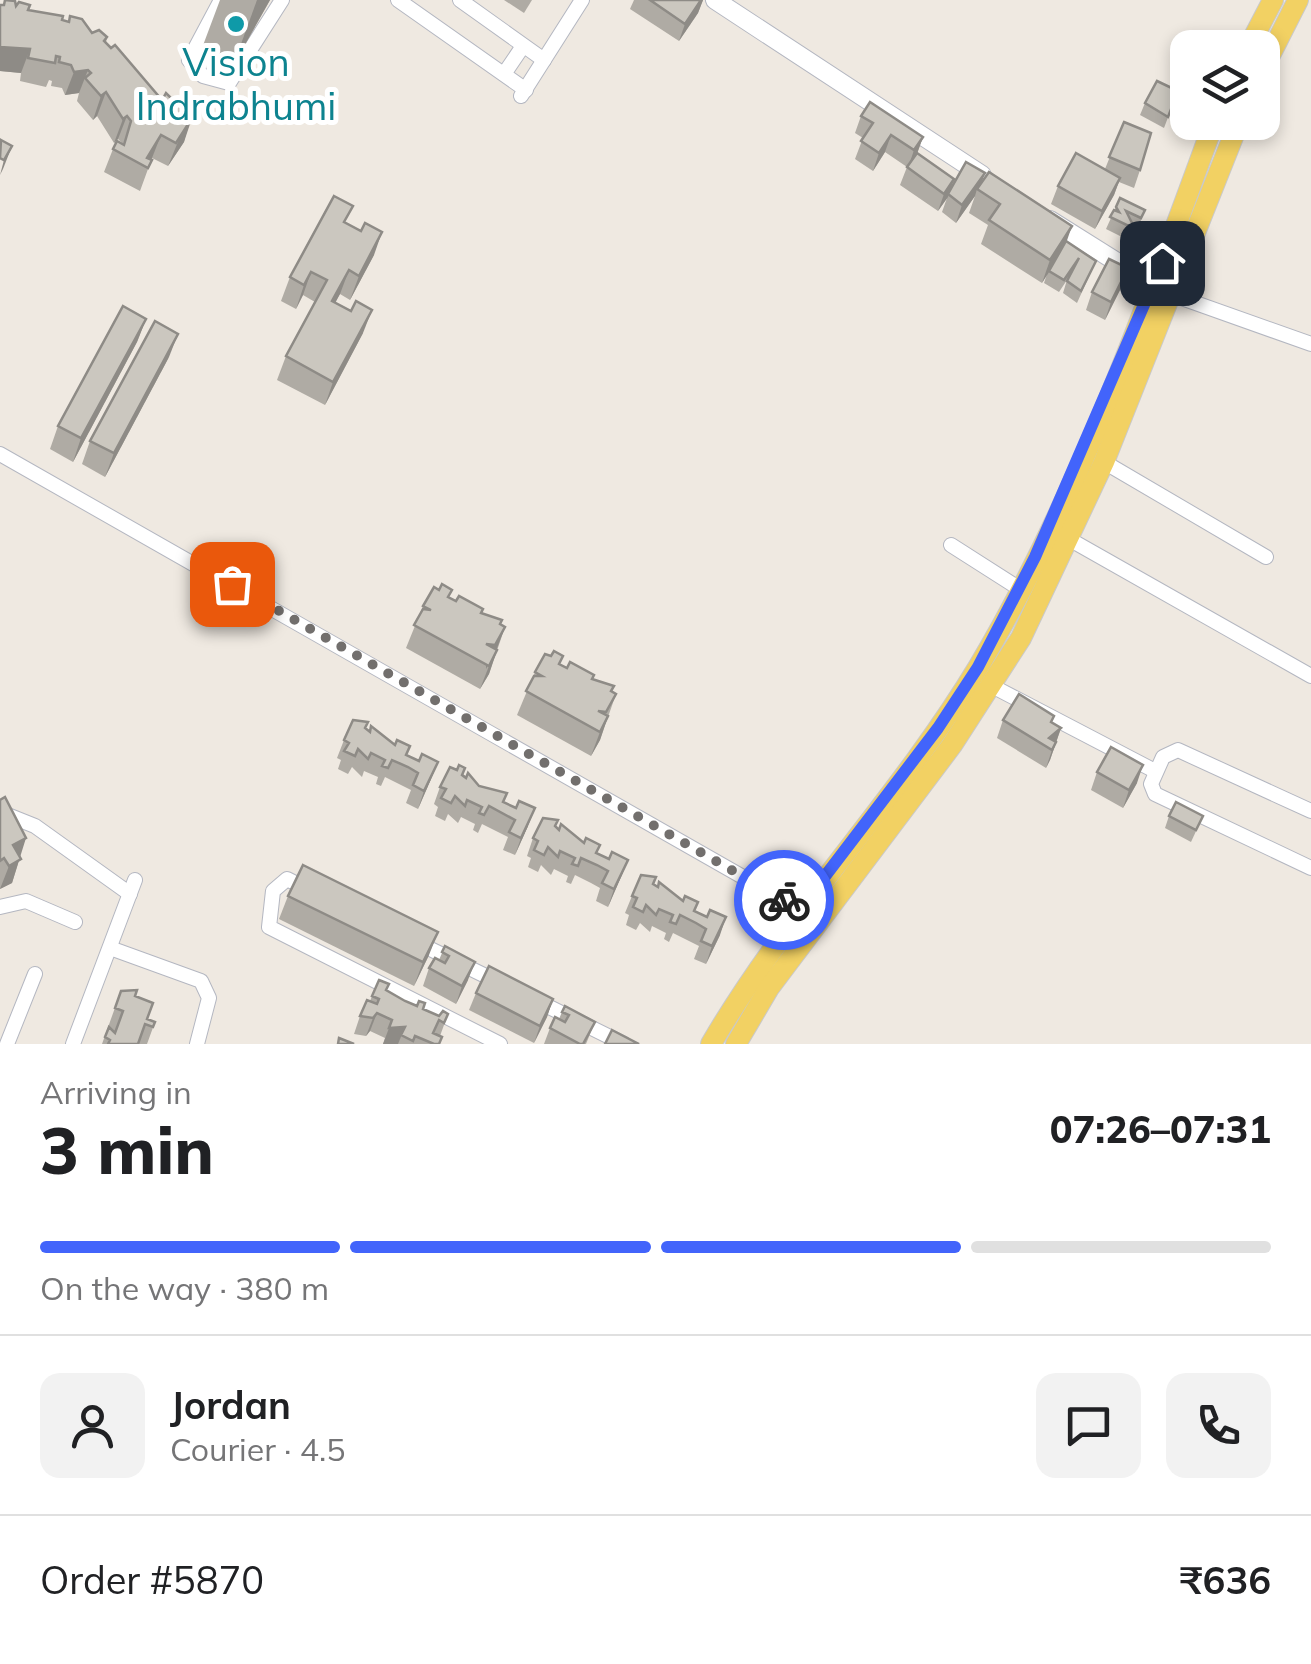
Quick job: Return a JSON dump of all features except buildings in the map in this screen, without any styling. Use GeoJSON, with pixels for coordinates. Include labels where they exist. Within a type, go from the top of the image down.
{"type":"FeatureCollection","features":[{"type":"Feature","properties":{"kind":"main road"},"geometry":{"type":"LineString","coordinates":[[1257,30],[1273,0]]}},
{"type":"Feature","properties":{"kind":"main road"},"geometry":{"type":"LineString","coordinates":[[1280,36],[1298,0]]}},
{"type":"Feature","properties":{"kind":"main road"},"geometry":{"type":"LineString","coordinates":[[736,1044],[770,988],[992,686],[1070,538],[1104,462],[1163,291],[1209,140]]}},
{"type":"Feature","properties":{"kind":"main road"},"geometry":{"type":"LineString","coordinates":[[711,1044],[800,909],[938,728],[1020,590],[1163,291],[1230,140]]}},
{"type":"Feature","properties":{"kind":"street"},"geometry":{"type":"LineString","coordinates":[[221,0],[189,60],[203,76],[217,82],[234,79],[282,0]]}},
{"type":"Feature","properties":{"kind":"street"},"geometry":{"type":"LineString","coordinates":[[398,0],[504,74],[523,93],[582,0]]}},
{"type":"Feature","properties":{"kind":"street"},"geometry":{"type":"LineString","coordinates":[[460,0],[544,60]]}},
{"type":"Feature","properties":{"kind":"street"},"geometry":{"type":"LineString","coordinates":[[714,0],[994,183]]}},
{"type":"Feature","properties":{"kind":"street"},"geometry":{"type":"LineString","coordinates":[[504,74],[523,46]]}},
{"type":"Feature","properties":{"kind":"street"},"geometry":{"type":"LineString","coordinates":[[1038,212],[1163,291],[1311,344]]}},
{"type":"Feature","properties":{"kind":"street"},"geometry":{"type":"LineString","coordinates":[[0,454],[820,922]]}},
{"type":"Feature","properties":{"kind":"street"},"geometry":{"type":"LineString","coordinates":[[1104,462],[1266,557]]}},
{"type":"Feature","properties":{"kind":"street"},"geometry":{"type":"LineString","coordinates":[[1070,538],[1311,676]]}},
{"type":"Feature","properties":{"kind":"street"},"geometry":{"type":"LineString","coordinates":[[950,546],[1020,590]]}},
{"type":"Feature","properties":{"kind":"street"},"geometry":{"type":"LineString","coordinates":[[992,686],[1155,771]]}},
{"type":"Feature","properties":{"kind":"street"},"geometry":{"type":"LineString","coordinates":[[1311,811],[1178,750],[1168,752],[1151,784],[1155,794],[1311,868]]}},
{"type":"Feature","properties":{"kind":"street"},"geometry":{"type":"LineString","coordinates":[[0,812],[35,826],[132,887],[73,1044]]}},
{"type":"Feature","properties":{"kind":"street"},"geometry":{"type":"LineString","coordinates":[[322,897],[287,879],[272,891],[269,926],[500,1044]]}},
{"type":"Feature","properties":{"kind":"street"},"geometry":{"type":"LineString","coordinates":[[0,907],[26,901],[75,922]]}},
{"type":"Feature","properties":{"kind":"street"},"geometry":{"type":"LineString","coordinates":[[411,940],[624,1044]]}},
{"type":"Feature","properties":{"kind":"street"},"geometry":{"type":"LineString","coordinates":[[110,948],[200,982],[209,998],[197,1044]]}},
{"type":"Feature","properties":{"kind":"street"},"geometry":{"type":"LineString","coordinates":[[6,1044],[34,974]]}},
{"type":"Feature","properties":{"kind":"way so far"},"geometry":{"type":"LineString","coordinates":[[232,584],[784,900]]}},
{"type":"Feature","properties":{"kind":"place","name":"Vision Indrabhumi"},"geometry":{"type":"Point","coordinates":[236,24]}},
{"type":"Feature","properties":{"kind":"route"},"geometry":{"type":"LineString","coordinates":[[784,900],[800,909],[938,728],[978,667],[1014,602],[1080,459],[1162,263]]}}]}
